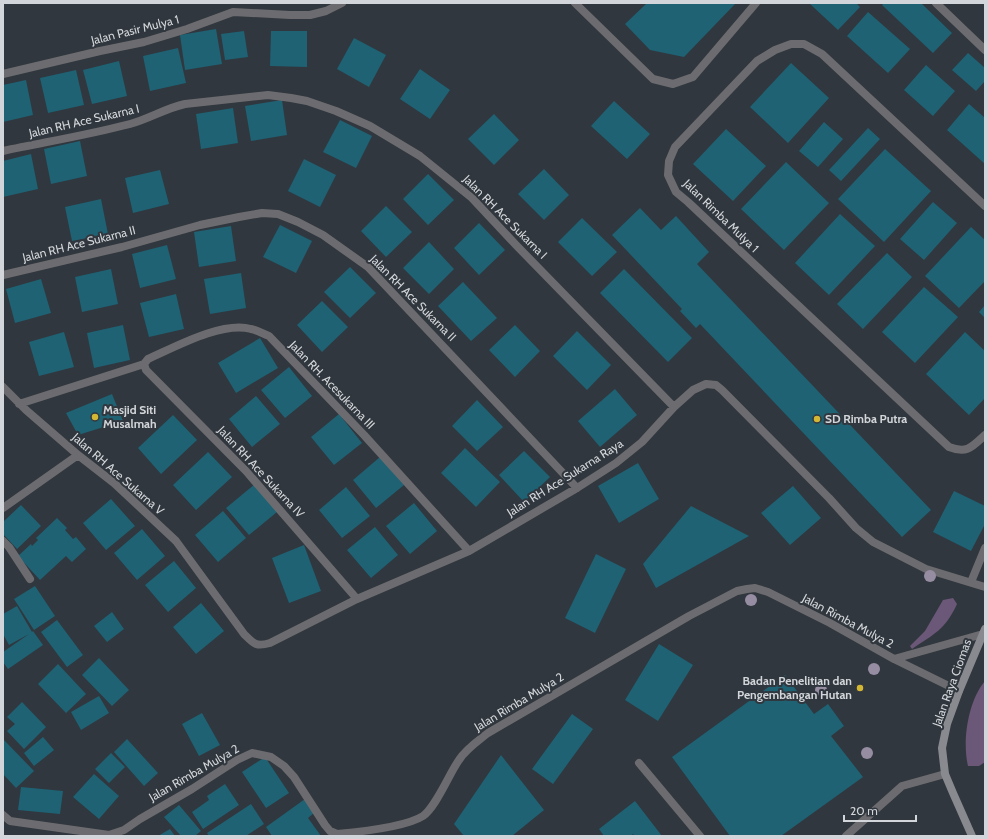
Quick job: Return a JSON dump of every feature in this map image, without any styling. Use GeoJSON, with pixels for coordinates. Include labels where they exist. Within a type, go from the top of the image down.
{"type":"FeatureCollection","features":[{"type":"Feature","properties":{"kind":"main road","name":"Jalan Raya Ciomas"},"geometry":{"type":"LineString","coordinates":[[972,836],[946,774],[942,748],[947,724],[984,631]]}},
{"type":"Feature","properties":{"kind":"street","name":"Jalan Pasir Mulya 1"},"geometry":{"type":"LineString","coordinates":[[3,74],[144,42],[187,29],[233,12],[310,15],[326,11],[342,3]]}},
{"type":"Feature","properties":{"kind":"street"},"geometry":{"type":"LineString","coordinates":[[575,3],[653,79],[673,84],[693,77],[756,3]]}},
{"type":"Feature","properties":{"kind":"street"},"geometry":{"type":"LineString","coordinates":[[936,3],[985,50]]}},
{"type":"Feature","properties":{"kind":"street","name":"Jalan Rimba Mulya 1"},"geometry":{"type":"LineString","coordinates":[[985,206],[822,54],[804,44],[791,44],[774,50],[757,60],[675,147],[669,161],[668,175],[676,192],[949,447],[957,450],[964,450],[973,446],[985,435]]}},
{"type":"Feature","properties":{"kind":"street","name":"Jalan RH Ace Sukarna I"},"geometry":{"type":"LineString","coordinates":[[3,151],[130,124],[185,104],[268,95],[307,101],[336,111],[370,126],[420,156],[472,198],[674,407]]}},
{"type":"Feature","properties":{"kind":"street","name":"Jalan RH Ace Sukarna II"},"geometry":{"type":"LineString","coordinates":[[3,275],[122,247],[239,217],[262,213],[278,214],[298,222],[323,235],[368,267],[577,488]]}},
{"type":"Feature","properties":{"kind":"street","name":"Jalan RH. Acesukarna III"},"geometry":{"type":"LineString","coordinates":[[20,404],[144,364],[148,359],[213,331],[234,327],[251,328],[269,336],[364,435],[469,550]]}},
{"type":"Feature","properties":{"kind":"street","name":"Jalan RH Ace Sukarna IV"},"geometry":{"type":"LineString","coordinates":[[144,364],[146,370],[246,471],[357,599]]}},
{"type":"Feature","properties":{"kind":"street","name":"Jalan RH Ace Sukarna Raya"},"geometry":{"type":"LineString","coordinates":[[253,643],[261,646],[270,643],[357,599],[469,550],[577,488],[616,463],[642,442],[674,407],[693,390],[706,384],[716,385],[722,390],[829,498],[856,528],[873,542],[926,569],[985,587]]}},
{"type":"Feature","properties":{"kind":"street","name":"Jalan RH Ace Sukarna V"},"geometry":{"type":"LineString","coordinates":[[3,388],[78,455],[114,483],[176,541],[244,634],[253,643]]}},
{"type":"Feature","properties":{"kind":"street"},"geometry":{"type":"LineString","coordinates":[[3,508],[78,455]]}},
{"type":"Feature","properties":{"kind":"street"},"geometry":{"type":"LineString","coordinates":[[3,541],[9,547],[30,580]]}},
{"type":"Feature","properties":{"kind":"street"},"geometry":{"type":"LineString","coordinates":[[971,582],[985,548]]}},
{"type":"Feature","properties":{"kind":"street","name":"Jalan Rimba Mulya 2"},"geometry":{"type":"LineString","coordinates":[[3,815],[10,821],[105,835],[124,830],[237,760],[252,754],[271,757],[284,766],[294,777],[330,831],[337,834],[346,835],[410,822],[424,816],[459,759],[488,733],[689,616],[737,591],[755,588],[768,592],[894,659],[959,691]]}},
{"type":"Feature","properties":{"kind":"street","name":"Jalan Rimba Mulya 2"},"geometry":{"type":"LineString","coordinates":[[894,659],[984,631]]}},
{"type":"Feature","properties":{"kind":"street"},"geometry":{"type":"LineString","coordinates":[[639,763],[700,836]]}},
{"type":"Feature","properties":{"kind":"street"},"geometry":{"type":"LineString","coordinates":[[846,836],[902,786],[946,774]]}},
{"type":"Feature","properties":{"kind":"shaded area"},"geometry":{"type":"Polygon","coordinates":[[[953,598],[957,604],[948,620],[938,631],[912,649],[910,646],[925,631],[943,600],[953,598]]]}},
{"type":"Feature","properties":{"kind":"shaded area"},"geometry":{"type":"Polygon","coordinates":[[[985,681],[985,762],[979,766],[968,766],[966,756],[966,733],[968,722],[974,699],[985,681]]]}},
{"type":"Feature","properties":{"kind":"building"},"geometry":{"type":"Polygon","coordinates":[[[647,3],[736,3],[684,57],[650,50],[625,24],[647,3]]]}},
{"type":"Feature","properties":{"kind":"building"},"geometry":{"type":"Polygon","coordinates":[[[809,3],[856,3],[860,7],[838,30],[809,3]]]}},
{"type":"Feature","properties":{"kind":"building"},"geometry":{"type":"Polygon","coordinates":[[[884,3],[921,3],[952,33],[933,53],[882,5],[884,3]]]}},
{"type":"Feature","properties":{"kind":"building"},"geometry":{"type":"Polygon","coordinates":[[[868,12],[910,49],[888,73],[847,36],[868,12]]]}},
{"type":"Feature","properties":{"kind":"building"},"geometry":{"type":"Polygon","coordinates":[[[216,29],[222,64],[185,70],[180,35],[216,29]]]}},
{"type":"Feature","properties":{"kind":"building"},"geometry":{"type":"Polygon","coordinates":[[[244,31],[248,57],[225,60],[221,34],[244,31]]]}},
{"type":"Feature","properties":{"kind":"building"},"geometry":{"type":"Polygon","coordinates":[[[271,31],[307,31],[307,67],[270,66],[271,31]]]}},
{"type":"Feature","properties":{"kind":"building"},"geometry":{"type":"Polygon","coordinates":[[[354,38],[386,55],[369,87],[337,69],[354,38]]]}},
{"type":"Feature","properties":{"kind":"building"},"geometry":{"type":"Polygon","coordinates":[[[178,48],[186,83],[150,91],[143,56],[178,48]]]}},
{"type":"Feature","properties":{"kind":"building"},"geometry":{"type":"Polygon","coordinates":[[[968,53],[985,68],[985,81],[976,91],[952,70],[968,53]]]}},
{"type":"Feature","properties":{"kind":"building"},"geometry":{"type":"Polygon","coordinates":[[[119,61],[127,96],[92,104],[83,70],[119,61]]]}},
{"type":"Feature","properties":{"kind":"building"},"geometry":{"type":"Polygon","coordinates":[[[791,63],[829,98],[788,143],[750,107],[791,63]]]}},
{"type":"Feature","properties":{"kind":"building"},"geometry":{"type":"Polygon","coordinates":[[[926,65],[955,91],[933,116],[904,90],[926,65]]]}},
{"type":"Feature","properties":{"kind":"building"},"geometry":{"type":"Polygon","coordinates":[[[420,69],[450,90],[430,119],[400,99],[420,69]]]}},
{"type":"Feature","properties":{"kind":"building"},"geometry":{"type":"Polygon","coordinates":[[[76,70],[84,105],[48,113],[40,78],[76,70]]]}},
{"type":"Feature","properties":{"kind":"building"},"geometry":{"type":"Polygon","coordinates":[[[26,80],[33,115],[3,122],[3,85],[26,80]]]}},
{"type":"Feature","properties":{"kind":"building"},"geometry":{"type":"Polygon","coordinates":[[[282,100],[287,135],[251,141],[245,106],[282,100]]]}},
{"type":"Feature","properties":{"kind":"building"},"geometry":{"type":"Polygon","coordinates":[[[614,101],[650,134],[627,159],[591,126],[614,101]]]}},
{"type":"Feature","properties":{"kind":"building"},"geometry":{"type":"Polygon","coordinates":[[[969,104],[985,118],[985,164],[947,130],[969,104]]]}},
{"type":"Feature","properties":{"kind":"building"},"geometry":{"type":"Polygon","coordinates":[[[233,108],[238,143],[201,149],[196,114],[233,108]]]}},
{"type":"Feature","properties":{"kind":"building"},"geometry":{"type":"Polygon","coordinates":[[[494,114],[519,140],[494,165],[468,139],[494,114]]]}},
{"type":"Feature","properties":{"kind":"building"},"geometry":{"type":"Polygon","coordinates":[[[340,120],[372,136],[356,168],[323,152],[340,120]]]}},
{"type":"Feature","properties":{"kind":"building"},"geometry":{"type":"Polygon","coordinates":[[[824,122],[843,139],[818,167],[799,151],[824,122]]]}},
{"type":"Feature","properties":{"kind":"building"},"geometry":{"type":"Polygon","coordinates":[[[868,128],[880,139],[841,181],[829,170],[868,128]]]}},
{"type":"Feature","properties":{"kind":"building"},"geometry":{"type":"Polygon","coordinates":[[[726,129],[766,166],[733,201],[693,164],[726,129]]]}},
{"type":"Feature","properties":{"kind":"building"},"geometry":{"type":"Polygon","coordinates":[[[80,141],[87,176],[51,184],[44,149],[80,141]]]}},
{"type":"Feature","properties":{"kind":"building"},"geometry":{"type":"Polygon","coordinates":[[[885,149],[931,191],[884,242],[838,199],[885,149]]]}},
{"type":"Feature","properties":{"kind":"building"},"geometry":{"type":"Polygon","coordinates":[[[31,154],[38,189],[3,197],[3,161],[31,154]]]}},
{"type":"Feature","properties":{"kind":"building"},"geometry":{"type":"Polygon","coordinates":[[[304,159],[336,175],[320,207],[288,191],[304,159]]]}},
{"type":"Feature","properties":{"kind":"building"},"geometry":{"type":"Polygon","coordinates":[[[786,162],[829,203],[784,250],[741,209],[786,162]]]}},
{"type":"Feature","properties":{"kind":"building"},"geometry":{"type":"Polygon","coordinates":[[[544,169],[569,195],[544,220],[518,194],[544,169]]]}},
{"type":"Feature","properties":{"kind":"building"},"geometry":{"type":"Polygon","coordinates":[[[160,170],[169,204],[133,213],[125,178],[160,170]]]}},
{"type":"Feature","properties":{"kind":"building"},"geometry":{"type":"Polygon","coordinates":[[[428,174],[454,200],[428,225],[403,199],[428,174]]]}},
{"type":"Feature","properties":{"kind":"building"},"geometry":{"type":"Polygon","coordinates":[[[101,199],[108,234],[72,241],[65,207],[101,199]]]}},
{"type":"Feature","properties":{"kind":"building"},"geometry":{"type":"Polygon","coordinates":[[[933,202],[957,223],[924,260],[900,239],[933,202]]]}},
{"type":"Feature","properties":{"kind":"building"},"geometry":{"type":"Polygon","coordinates":[[[386,206],[412,232],[386,257],[361,231],[386,206]]]}},
{"type":"Feature","properties":{"kind":"building","name":"SD Rimba Putra"},"geometry":{"type":"Polygon","coordinates":[[[640,208],[661,230],[676,216],[709,252],[697,264],[931,510],[902,537],[700,324],[696,328],[680,311],[682,309],[612,235],[640,208]]]}},
{"type":"Feature","properties":{"kind":"building"},"geometry":{"type":"Polygon","coordinates":[[[840,214],[875,246],[829,295],[795,263],[840,214]]]}},
{"type":"Feature","properties":{"kind":"building"},"geometry":{"type":"Polygon","coordinates":[[[582,218],[617,252],[592,276],[558,242],[582,218]]]}},
{"type":"Feature","properties":{"kind":"building"},"geometry":{"type":"Polygon","coordinates":[[[479,223],[505,250],[479,275],[454,248],[479,223]]]}},
{"type":"Feature","properties":{"kind":"building"},"geometry":{"type":"Polygon","coordinates":[[[280,225],[312,241],[296,273],[263,257],[280,225]]]}},
{"type":"Feature","properties":{"kind":"building"},"geometry":{"type":"Polygon","coordinates":[[[231,226],[236,261],[199,267],[194,232],[231,226]]]}},
{"type":"Feature","properties":{"kind":"building"},"geometry":{"type":"Polygon","coordinates":[[[971,227],[985,240],[985,281],[959,308],[925,276],[971,227]]]}},
{"type":"Feature","properties":{"kind":"building"},"geometry":{"type":"Polygon","coordinates":[[[429,242],[454,269],[429,294],[403,268],[429,242]]]}},
{"type":"Feature","properties":{"kind":"building"},"geometry":{"type":"Polygon","coordinates":[[[167,245],[176,279],[140,288],[132,254],[167,245]]]}},
{"type":"Feature","properties":{"kind":"building"},"geometry":{"type":"Polygon","coordinates":[[[887,253],[912,277],[863,329],[837,304],[887,253]]]}},
{"type":"Feature","properties":{"kind":"building"},"geometry":{"type":"Polygon","coordinates":[[[350,267],[376,293],[350,318],[324,292],[350,267]]]}},
{"type":"Feature","properties":{"kind":"building"},"geometry":{"type":"Polygon","coordinates":[[[111,269],[118,304],[82,312],[75,277],[111,269]]]}},
{"type":"Feature","properties":{"kind":"building"},"geometry":{"type":"Polygon","coordinates":[[[624,269],[692,338],[668,362],[600,293],[624,269]]]}},
{"type":"Feature","properties":{"kind":"building"},"geometry":{"type":"Polygon","coordinates":[[[241,273],[246,308],[210,314],[204,279],[241,273]]]}},
{"type":"Feature","properties":{"kind":"building"},"geometry":{"type":"Polygon","coordinates":[[[41,279],[51,313],[15,323],[6,289],[41,279]]]}},
{"type":"Feature","properties":{"kind":"building"},"geometry":{"type":"Polygon","coordinates":[[[463,282],[497,318],[471,341],[438,306],[463,282]]]}},
{"type":"Feature","properties":{"kind":"building"},"geometry":{"type":"Polygon","coordinates":[[[924,287],[958,317],[915,363],[882,332],[924,287]]]}},
{"type":"Feature","properties":{"kind":"building"},"geometry":{"type":"Polygon","coordinates":[[[176,294],[184,329],[149,337],[140,303],[176,294]]]}},
{"type":"Feature","properties":{"kind":"building"},"geometry":{"type":"Polygon","coordinates":[[[322,301],[348,327],[322,352],[297,325],[322,301]]]}},
{"type":"Feature","properties":{"kind":"building"},"geometry":{"type":"Polygon","coordinates":[[[985,305],[985,318],[979,312],[985,305]]]}},
{"type":"Feature","properties":{"kind":"building"},"geometry":{"type":"Polygon","coordinates":[[[123,325],[130,360],[94,368],[87,333],[123,325]]]}},
{"type":"Feature","properties":{"kind":"building"},"geometry":{"type":"Polygon","coordinates":[[[515,325],[540,351],[515,377],[489,350],[515,325]]]}},
{"type":"Feature","properties":{"kind":"building"},"geometry":{"type":"Polygon","coordinates":[[[577,331],[611,365],[587,390],[553,356],[577,331]]]}},
{"type":"Feature","properties":{"kind":"building"},"geometry":{"type":"Polygon","coordinates":[[[64,332],[74,367],[39,376],[29,342],[64,332]]]}},
{"type":"Feature","properties":{"kind":"building"},"geometry":{"type":"Polygon","coordinates":[[[965,332],[985,351],[985,398],[969,415],[926,374],[965,332]]]}},
{"type":"Feature","properties":{"kind":"building"},"geometry":{"type":"Polygon","coordinates":[[[260,338],[278,368],[236,393],[218,363],[260,338]]]}},
{"type":"Feature","properties":{"kind":"building"},"geometry":{"type":"Polygon","coordinates":[[[289,367],[312,396],[285,418],[261,390],[289,367]]]}},
{"type":"Feature","properties":{"kind":"building"},"geometry":{"type":"Polygon","coordinates":[[[615,389],[637,415],[600,447],[578,421],[615,389]]]}},
{"type":"Feature","properties":{"kind":"building","name":"Masjid Siti Musalmah"},"geometry":{"type":"Polygon","coordinates":[[[112,394],[123,421],[78,435],[66,413],[112,394]]]}},
{"type":"Feature","properties":{"kind":"building"},"geometry":{"type":"Polygon","coordinates":[[[256,396],[280,424],[252,447],[229,419],[256,396]]]}},
{"type":"Feature","properties":{"kind":"building"},"geometry":{"type":"Polygon","coordinates":[[[477,400],[503,427],[477,451],[452,426],[477,400]]]}},
{"type":"Feature","properties":{"kind":"building"},"geometry":{"type":"Polygon","coordinates":[[[339,414],[362,443],[334,465],[311,437],[339,414]]]}},
{"type":"Feature","properties":{"kind":"building"},"geometry":{"type":"Polygon","coordinates":[[[173,415],[197,440],[161,474],[138,448],[173,415]]]}},
{"type":"Feature","properties":{"kind":"building"},"geometry":{"type":"Polygon","coordinates":[[[465,448],[500,482],[476,507],[441,473],[465,448]]]}},
{"type":"Feature","properties":{"kind":"building"},"geometry":{"type":"Polygon","coordinates":[[[524,451],[550,477],[524,502],[499,475],[524,451]]]}},
{"type":"Feature","properties":{"kind":"building"},"geometry":{"type":"Polygon","coordinates":[[[208,452],[232,477],[196,510],[173,485],[208,452]]]}},
{"type":"Feature","properties":{"kind":"building"},"geometry":{"type":"Polygon","coordinates":[[[380,457],[404,485],[376,508],[353,480],[380,457]]]}},
{"type":"Feature","properties":{"kind":"building"},"geometry":{"type":"Polygon","coordinates":[[[638,463],[659,499],[619,523],[598,486],[638,463]]]}},
{"type":"Feature","properties":{"kind":"building"},"geometry":{"type":"Polygon","coordinates":[[[255,484],[277,512],[249,535],[226,508],[255,484]]]}},
{"type":"Feature","properties":{"kind":"building"},"geometry":{"type":"Polygon","coordinates":[[[793,486],[821,518],[790,545],[761,513],[793,486]]]}},
{"type":"Feature","properties":{"kind":"building"},"geometry":{"type":"Polygon","coordinates":[[[346,487],[370,516],[342,538],[319,510],[346,487]]]}},
{"type":"Feature","properties":{"kind":"building"},"geometry":{"type":"Polygon","coordinates":[[[954,491],[985,506],[985,524],[971,551],[933,532],[954,491]]]}},
{"type":"Feature","properties":{"kind":"building"},"geometry":{"type":"Polygon","coordinates":[[[111,499],[135,526],[106,550],[83,523],[111,499]]]}},
{"type":"Feature","properties":{"kind":"building"},"geometry":{"type":"Polygon","coordinates":[[[414,503],[437,531],[410,554],[386,526],[414,503]]]}},
{"type":"Feature","properties":{"kind":"building"},"geometry":{"type":"Polygon","coordinates":[[[21,505],[41,526],[17,549],[3,534],[3,522],[21,505]]]}},
{"type":"Feature","properties":{"kind":"building"},"geometry":{"type":"Polygon","coordinates":[[[691,506],[749,536],[656,588],[643,564],[691,506]]]}},
{"type":"Feature","properties":{"kind":"building"},"geometry":{"type":"Polygon","coordinates":[[[223,511],[246,538],[218,562],[195,535],[223,511]]]}},
{"type":"Feature","properties":{"kind":"building"},"geometry":{"type":"Polygon","coordinates":[[[57,518],[67,528],[65,530],[73,539],[76,537],[86,549],[72,562],[66,556],[40,580],[18,556],[31,544],[32,546],[38,540],[36,538],[57,518]]]}},
{"type":"Feature","properties":{"kind":"building"},"geometry":{"type":"Polygon","coordinates":[[[375,527],[398,555],[371,578],[347,550],[375,527]]]}},
{"type":"Feature","properties":{"kind":"building"},"geometry":{"type":"Polygon","coordinates":[[[142,529],[165,556],[137,580],[114,553],[142,529]]]}},
{"type":"Feature","properties":{"kind":"building"},"geometry":{"type":"Polygon","coordinates":[[[304,545],[321,591],[289,603],[272,558],[304,545]]]}},
{"type":"Feature","properties":{"kind":"building"},"geometry":{"type":"Polygon","coordinates":[[[596,554],[626,569],[595,633],[565,618],[596,554]]]}},
{"type":"Feature","properties":{"kind":"building"},"geometry":{"type":"Polygon","coordinates":[[[174,561],[196,588],[168,612],[145,585],[174,561]]]}},
{"type":"Feature","properties":{"kind":"building"},"geometry":{"type":"Polygon","coordinates":[[[35,586],[55,616],[34,630],[14,599],[35,586]]]}},
{"type":"Feature","properties":{"kind":"building"},"geometry":{"type":"Polygon","coordinates":[[[201,603],[224,631],[196,654],[173,627],[201,603]]]}},
{"type":"Feature","properties":{"kind":"building"},"geometry":{"type":"Polygon","coordinates":[[[17,606],[32,632],[33,631],[43,645],[8,669],[3,662],[3,652],[29,634],[9,645],[3,634],[3,614],[17,606]]]}},
{"type":"Feature","properties":{"kind":"building"},"geometry":{"type":"Polygon","coordinates":[[[112,612],[124,629],[107,642],[94,626],[112,612]]]}},
{"type":"Feature","properties":{"kind":"building"},"geometry":{"type":"Polygon","coordinates":[[[57,620],[83,655],[67,667],[41,632],[57,620]]]}},
{"type":"Feature","properties":{"kind":"building"},"geometry":{"type":"Polygon","coordinates":[[[659,644],[693,665],[658,721],[625,700],[659,644]]]}},
{"type":"Feature","properties":{"kind":"building"},"geometry":{"type":"Polygon","coordinates":[[[99,658],[129,690],[112,706],[82,675],[99,658]]]}},
{"type":"Feature","properties":{"kind":"building"},"geometry":{"type":"Polygon","coordinates":[[[58,664],[86,694],[66,713],[38,684],[58,664]]]}},
{"type":"Feature","properties":{"kind":"building"},"geometry":{"type":"Polygon","coordinates":[[[785,675],[814,714],[828,704],[844,726],[831,736],[863,777],[781,836],[730,836],[672,757],[785,675]]]}},
{"type":"Feature","properties":{"kind":"building"},"geometry":{"type":"Polygon","coordinates":[[[99,696],[109,713],[81,730],[71,712],[99,696]]]}},
{"type":"Feature","properties":{"kind":"building"},"geometry":{"type":"Polygon","coordinates":[[[22,702],[46,727],[24,749],[7,731],[15,724],[7,717],[22,702]]]}},
{"type":"Feature","properties":{"kind":"building"},"geometry":{"type":"Polygon","coordinates":[[[202,713],[220,745],[199,756],[182,724],[202,713]]]}},
{"type":"Feature","properties":{"kind":"building"},"geometry":{"type":"Polygon","coordinates":[[[572,714],[593,729],[553,784],[532,769],[572,714]]]}},
{"type":"Feature","properties":{"kind":"building"},"geometry":{"type":"Polygon","coordinates":[[[43,737],[54,750],[34,766],[24,753],[43,737]]]}},
{"type":"Feature","properties":{"kind":"building"},"geometry":{"type":"Polygon","coordinates":[[[3,739],[34,771],[16,788],[3,774],[3,739]]]}},
{"type":"Feature","properties":{"kind":"building"},"geometry":{"type":"Polygon","coordinates":[[[127,739],[158,773],[144,786],[114,752],[127,739]]]}},
{"type":"Feature","properties":{"kind":"building"},"geometry":{"type":"Polygon","coordinates":[[[111,753],[125,767],[109,783],[95,769],[111,753]]]}},
{"type":"Feature","properties":{"kind":"building"},"geometry":{"type":"Polygon","coordinates":[[[501,755],[544,810],[512,836],[464,836],[454,824],[501,755]]]}},
{"type":"Feature","properties":{"kind":"building"},"geometry":{"type":"Polygon","coordinates":[[[265,757],[289,793],[266,808],[242,772],[265,757]]]}},
{"type":"Feature","properties":{"kind":"building"},"geometry":{"type":"Polygon","coordinates":[[[94,774],[119,796],[99,819],[73,797],[94,774]]]}},
{"type":"Feature","properties":{"kind":"building"},"geometry":{"type":"Polygon","coordinates":[[[225,784],[239,805],[203,829],[192,812],[209,800],[207,796],[225,784]]]}},
{"type":"Feature","properties":{"kind":"building"},"geometry":{"type":"Polygon","coordinates":[[[21,787],[63,791],[60,814],[18,810],[21,787]]]}},
{"type":"Feature","properties":{"kind":"building"},"geometry":{"type":"Polygon","coordinates":[[[305,799],[315,812],[308,818],[321,836],[272,836],[266,827],[305,799]]]}},
{"type":"Feature","properties":{"kind":"building"},"geometry":{"type":"Polygon","coordinates":[[[635,801],[662,836],[635,836],[633,834],[631,836],[604,836],[599,829],[635,801]]]}},
{"type":"Feature","properties":{"kind":"building"},"geometry":{"type":"Polygon","coordinates":[[[251,804],[264,824],[246,836],[209,836],[207,833],[251,804]]]}},
{"type":"Feature","properties":{"kind":"building"},"geometry":{"type":"Polygon","coordinates":[[[179,805],[201,831],[195,836],[181,836],[164,817],[179,805]]]}},
{"type":"Feature","properties":{"kind":"building"},"geometry":{"type":"Polygon","coordinates":[[[170,829],[175,836],[158,836],[170,829]]]}},
{"type":"Feature","properties":{"kind":"place","name":"Masjid Siti Musalmah"},"geometry":{"type":"Point","coordinates":[95,417]}},
{"type":"Feature","properties":{"kind":"place","name":"SD Rimba Putra"},"geometry":{"type":"Point","coordinates":[817,419]}},
{"type":"Feature","properties":{"kind":"place","name":"Badan Penelitian dan Pengembangan Hutan"},"geometry":{"type":"Point","coordinates":[860,688]}}]}
